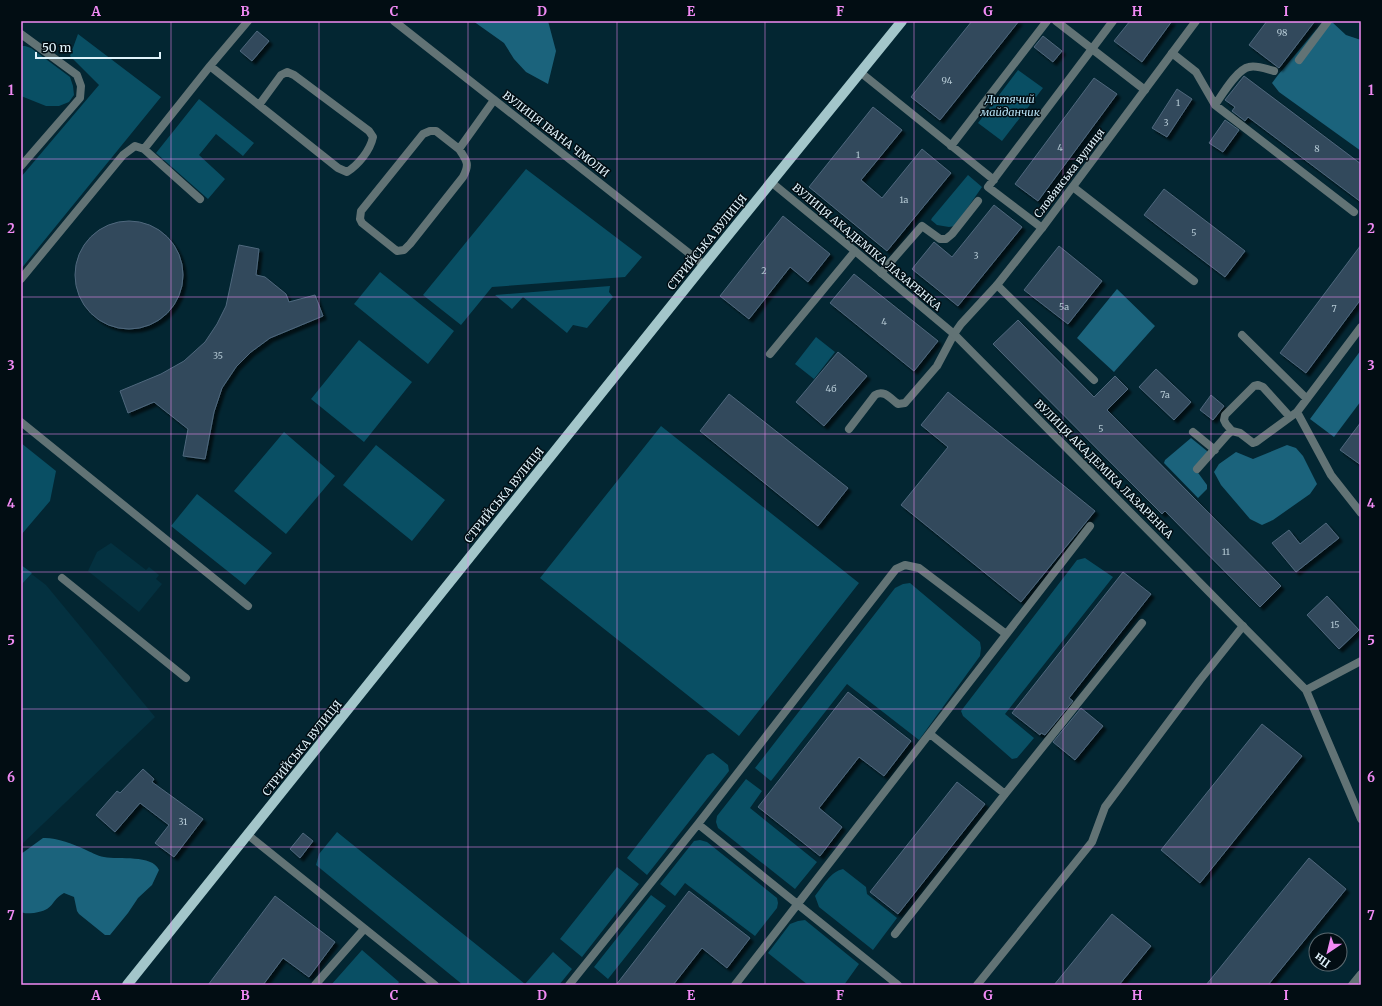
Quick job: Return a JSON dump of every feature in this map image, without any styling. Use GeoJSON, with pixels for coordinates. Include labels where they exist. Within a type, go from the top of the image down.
{"type":"FeatureCollection","features":[{"type":"Feature","properties":{"kind":"main road","name":"СТРИЙСЬКА ВУЛИЦЯ"},"geometry":{"type":"LineString","coordinates":[[127,985],[704,265],[902,21]]}},
{"type":"Feature","properties":{"kind":"street"},"geometry":{"type":"LineString","coordinates":[[144,149],[248,21]]}},
{"type":"Feature","properties":{"kind":"street","name":"ВУЛИЦЯ ІВАНА ЧМОЛИ"},"geometry":{"type":"LineString","coordinates":[[394,21],[704,265]]}},
{"type":"Feature","properties":{"kind":"street"},"geometry":{"type":"LineString","coordinates":[[951,146],[1047,21]]}},
{"type":"Feature","properties":{"kind":"street"},"geometry":{"type":"LineString","coordinates":[[1056,21],[1145,90]]}},
{"type":"Feature","properties":{"kind":"street"},"geometry":{"type":"LineString","coordinates":[[1042,228],[988,187],[1113,21]]}},
{"type":"Feature","properties":{"kind":"street","name":"Словʼянська вулиця"},"geometry":{"type":"LineString","coordinates":[[849,429],[875,395],[879,392],[883,392],[898,404],[905,403],[937,366],[961,324],[997,285],[1042,228],[1196,21]]}},
{"type":"Feature","properties":{"kind":"street"},"geometry":{"type":"LineString","coordinates":[[1299,60],[1328,21]]}},
{"type":"Feature","properties":{"kind":"street"},"geometry":{"type":"LineString","coordinates":[[21,34],[77,75],[81,86],[80,98],[21,166]]}},
{"type":"Feature","properties":{"kind":"street"},"geometry":{"type":"LineString","coordinates":[[1172,53],[1196,72],[1215,105],[1354,212]]}},
{"type":"Feature","properties":{"kind":"street"},"geometry":{"type":"LineString","coordinates":[[210,66],[338,168],[347,172],[354,168],[371,145],[373,137],[369,131],[294,75],[287,72],[281,75],[259,105]]}},
{"type":"Feature","properties":{"kind":"street"},"geometry":{"type":"LineString","coordinates":[[1215,105],[1243,69],[1254,66],[1274,70]]}},
{"type":"Feature","properties":{"kind":"street"},"geometry":{"type":"LineString","coordinates":[[860,72],[994,180]]}},
{"type":"Feature","properties":{"kind":"street"},"geometry":{"type":"LineString","coordinates":[[459,149],[494,100]]}},
{"type":"Feature","properties":{"kind":"street"},"geometry":{"type":"LineString","coordinates":[[430,131],[436,132],[459,149],[468,162],[465,174],[404,250],[397,251],[362,223],[360,218],[362,211],[423,134],[430,131]]}},
{"type":"Feature","properties":{"kind":"street"},"geometry":{"type":"LineString","coordinates":[[21,280],[123,155],[135,146],[144,149],[200,199]]}},
{"type":"Feature","properties":{"kind":"street","name":"ВУЛИЦЯ АКАДЕМІКА ЛАЗАРЕНКА"},"geometry":{"type":"LineString","coordinates":[[771,182],[856,251],[954,334],[1306,690],[1361,819]]}},
{"type":"Feature","properties":{"kind":"street"},"geometry":{"type":"LineString","coordinates":[[1073,187],[1194,281]]}},
{"type":"Feature","properties":{"kind":"street"},"geometry":{"type":"LineString","coordinates":[[881,273],[922,226],[940,239],[946,239],[952,234],[978,201]]}},
{"type":"Feature","properties":{"kind":"street"},"geometry":{"type":"LineString","coordinates":[[770,354],[856,251]]}},
{"type":"Feature","properties":{"kind":"street"},"geometry":{"type":"LineString","coordinates":[[997,285],[1094,380]]}},
{"type":"Feature","properties":{"kind":"street"},"geometry":{"type":"LineString","coordinates":[[1361,327],[1294,414],[1256,442],[1253,443],[1240,433],[1232,431],[1224,420],[1226,415],[1254,386],[1258,385],[1263,387],[1294,414],[1331,475],[1361,513]]}},
{"type":"Feature","properties":{"kind":"street"},"geometry":{"type":"LineString","coordinates":[[1242,334],[1306,399]]}},
{"type":"Feature","properties":{"kind":"street"},"geometry":{"type":"LineString","coordinates":[[21,422],[248,606]]}},
{"type":"Feature","properties":{"kind":"street"},"geometry":{"type":"LineString","coordinates":[[1197,469],[1232,431]]}},
{"type":"Feature","properties":{"kind":"street"},"geometry":{"type":"LineString","coordinates":[[1193,432],[1215,450]]}},
{"type":"Feature","properties":{"kind":"street"},"geometry":{"type":"LineString","coordinates":[[735,985],[1090,526]]}},
{"type":"Feature","properties":{"kind":"street"},"geometry":{"type":"LineString","coordinates":[[568,985],[698,824],[896,569],[905,565],[919,568],[1006,634]]}},
{"type":"Feature","properties":{"kind":"street"},"geometry":{"type":"LineString","coordinates":[[62,578],[186,678]]}},
{"type":"Feature","properties":{"kind":"street"},"geometry":{"type":"LineString","coordinates":[[895,934],[1142,623]]}},
{"type":"Feature","properties":{"kind":"street"},"geometry":{"type":"LineString","coordinates":[[977,985],[1092,842],[1105,808],[1200,680],[1243,626]]}},
{"type":"Feature","properties":{"kind":"street"},"geometry":{"type":"LineString","coordinates":[[1306,690],[1361,661]]}},
{"type":"Feature","properties":{"kind":"street"},"geometry":{"type":"LineString","coordinates":[[930,734],[1005,794]]}},
{"type":"Feature","properties":{"kind":"street"},"geometry":{"type":"LineString","coordinates":[[698,824],[898,985]]}},
{"type":"Feature","properties":{"kind":"street"},"geometry":{"type":"LineString","coordinates":[[248,835],[435,985]]}},
{"type":"Feature","properties":{"kind":"street"},"geometry":{"type":"LineString","coordinates":[[315,985],[364,929]]}},
{"type":"Feature","properties":{"kind":"street"},"geometry":{"type":"LineString","coordinates":[[1352,985],[1361,974]]}},
{"type":"Feature","properties":{"kind":"shaded area"},"geometry":{"type":"Polygon","coordinates":[[[473,21],[548,21],[556,51],[548,84],[526,72],[514,59],[504,43],[473,21]]]}},
{"type":"Feature","properties":{"kind":"shaded area"},"geometry":{"type":"Polygon","coordinates":[[[1332,22],[1346,35],[1361,40],[1361,151],[1279,92],[1272,83],[1316,30],[1332,22]]]}},
{"type":"Feature","properties":{"kind":"shaded area"},"geometry":{"type":"Polygon","coordinates":[[[1117,289],[1155,326],[1114,372],[1077,338],[1117,289]]]}},
{"type":"Feature","properties":{"kind":"shaded area"},"geometry":{"type":"Polygon","coordinates":[[[1361,350],[1361,401],[1334,437],[1310,419],[1361,350]]]}},
{"type":"Feature","properties":{"kind":"shaded area"},"geometry":{"type":"Polygon","coordinates":[[[1191,438],[1207,451],[1207,456],[1196,470],[1207,485],[1207,489],[1198,498],[1164,463],[1165,460],[1191,438]]]}},
{"type":"Feature","properties":{"kind":"shaded area"},"geometry":{"type":"Polygon","coordinates":[[[1287,445],[1296,448],[1303,456],[1317,484],[1310,494],[1273,520],[1262,525],[1250,519],[1221,485],[1214,472],[1219,464],[1236,452],[1253,459],[1287,445]]]}},
{"type":"Feature","properties":{"kind":"shaded area"},"geometry":{"type":"Polygon","coordinates":[[[111,543],[146,570],[149,567],[159,575],[156,579],[162,584],[139,612],[88,571],[97,552],[111,543]]]}},
{"type":"Feature","properties":{"kind":"shaded area"},"geometry":{"type":"Polygon","coordinates":[[[21,566],[46,585],[155,717],[21,845],[21,566]]]}},
{"type":"Feature","properties":{"kind":"shaded area"},"geometry":{"type":"Polygon","coordinates":[[[43,838],[64,841],[96,855],[150,862],[159,870],[152,885],[138,898],[110,935],[105,935],[79,914],[74,897],[64,893],[46,910],[34,913],[23,913],[21,912],[21,854],[43,838]]]}},
{"type":"Feature","properties":{"kind":"green space"},"geometry":{"type":"Polygon","coordinates":[[[78,34],[161,97],[21,269],[21,177],[99,85],[70,56],[78,34]]]}},
{"type":"Feature","properties":{"kind":"green space"},"geometry":{"type":"Polygon","coordinates":[[[21,46],[31,48],[70,77],[74,95],[69,102],[59,106],[46,106],[21,96],[21,46]]]}},
{"type":"Feature","properties":{"kind":"green space","name":"Дитячий майданчик"},"geometry":{"type":"Polygon","coordinates":[[[1018,70],[1043,88],[1002,141],[978,123],[1018,70]]]}},
{"type":"Feature","properties":{"kind":"green space"},"geometry":{"type":"Polygon","coordinates":[[[199,99],[254,143],[243,156],[216,134],[199,155],[225,179],[208,199],[156,153],[199,99]]]}},
{"type":"Feature","properties":{"kind":"green space"},"geometry":{"type":"Polygon","coordinates":[[[526,169],[642,257],[625,277],[492,287],[461,325],[423,295],[526,169]]]}},
{"type":"Feature","properties":{"kind":"green space"},"geometry":{"type":"Polygon","coordinates":[[[968,175],[982,187],[955,226],[949,227],[937,225],[931,220],[932,218],[968,175]]]}},
{"type":"Feature","properties":{"kind":"green space"},"geometry":{"type":"Polygon","coordinates":[[[380,272],[454,331],[428,364],[354,304],[380,272]]]}},
{"type":"Feature","properties":{"kind":"green space"},"geometry":{"type":"Polygon","coordinates":[[[610,286],[609,292],[613,297],[587,328],[573,325],[567,333],[523,297],[512,309],[495,295],[610,286]]]}},
{"type":"Feature","properties":{"kind":"green space"},"geometry":{"type":"Polygon","coordinates":[[[816,337],[835,352],[814,379],[795,364],[816,337]]]}},
{"type":"Feature","properties":{"kind":"green space"},"geometry":{"type":"Polygon","coordinates":[[[359,340],[412,382],[364,442],[311,399],[359,340]]]}},
{"type":"Feature","properties":{"kind":"green space"},"geometry":{"type":"Polygon","coordinates":[[[661,426],[859,583],[739,736],[540,578],[661,426]]]}},
{"type":"Feature","properties":{"kind":"green space"},"geometry":{"type":"Polygon","coordinates":[[[284,432],[335,476],[286,534],[234,491],[284,432]]]}},
{"type":"Feature","properties":{"kind":"green space"},"geometry":{"type":"Polygon","coordinates":[[[21,443],[56,471],[50,501],[21,535],[21,443]]]}},
{"type":"Feature","properties":{"kind":"green space"},"geometry":{"type":"Polygon","coordinates":[[[376,445],[445,500],[412,541],[343,485],[376,445]]]}},
{"type":"Feature","properties":{"kind":"green space"},"geometry":{"type":"Polygon","coordinates":[[[197,494],[272,553],[245,585],[171,526],[197,494]]]}},
{"type":"Feature","properties":{"kind":"green space"},"geometry":{"type":"Polygon","coordinates":[[[1085,558],[1113,577],[1005,714],[1034,738],[1017,758],[1012,759],[963,716],[961,711],[1077,560],[1085,558]]]}},
{"type":"Feature","properties":{"kind":"green space"},"geometry":{"type":"Polygon","coordinates":[[[21,565],[32,573],[21,585],[21,565]]]}},
{"type":"Feature","properties":{"kind":"green space"},"geometry":{"type":"Polygon","coordinates":[[[910,583],[980,642],[980,656],[919,740],[847,684],[771,781],[755,768],[895,588],[903,584],[910,583]]]}},
{"type":"Feature","properties":{"kind":"green space"},"geometry":{"type":"Polygon","coordinates":[[[713,753],[728,765],[729,771],[647,875],[627,858],[707,755],[713,753]]]}},
{"type":"Feature","properties":{"kind":"green space"},"geometry":{"type":"Polygon","coordinates":[[[746,779],[762,791],[750,808],[817,862],[795,889],[718,828],[716,822],[717,816],[746,779]]]}},
{"type":"Feature","properties":{"kind":"green space"},"geometry":{"type":"Polygon","coordinates":[[[337,832],[525,984],[553,952],[572,969],[559,985],[463,985],[316,865],[319,854],[337,832]]]}},
{"type":"Feature","properties":{"kind":"green space"},"geometry":{"type":"Polygon","coordinates":[[[700,840],[707,842],[777,898],[777,908],[755,936],[685,883],[675,896],[660,884],[694,841],[700,840]]]}},
{"type":"Feature","properties":{"kind":"green space"},"geometry":{"type":"Polygon","coordinates":[[[617,867],[639,884],[582,957],[560,939],[617,867]]]}},
{"type":"Feature","properties":{"kind":"green space"},"geometry":{"type":"Polygon","coordinates":[[[843,869],[866,887],[867,894],[897,918],[873,950],[819,907],[815,896],[834,873],[843,869]]]}},
{"type":"Feature","properties":{"kind":"green space"},"geometry":{"type":"Polygon","coordinates":[[[651,895],[666,906],[608,979],[594,967],[651,895]]]}},
{"type":"Feature","properties":{"kind":"green space"},"geometry":{"type":"Polygon","coordinates":[[[805,920],[859,964],[844,985],[808,985],[768,953],[790,924],[805,920]]]}},
{"type":"Feature","properties":{"kind":"green space"},"geometry":{"type":"Polygon","coordinates":[[[362,950],[399,982],[397,985],[331,985],[362,950]]]}},
{"type":"Feature","properties":{"kind":"building"},"geometry":{"type":"Polygon","coordinates":[[[972,21],[1019,21],[940,120],[911,97],[972,21]]]}},
{"type":"Feature","properties":{"kind":"building"},"geometry":{"type":"Polygon","coordinates":[[[1130,21],[1172,21],[1142,62],[1114,41],[1130,21]]]}},
{"type":"Feature","properties":{"kind":"building"},"geometry":{"type":"Polygon","coordinates":[[[1267,21],[1315,21],[1279,68],[1249,45],[1267,21]]]}},
{"type":"Feature","properties":{"kind":"building"},"geometry":{"type":"Polygon","coordinates":[[[257,31],[269,41],[252,61],[240,51],[257,31]]]}},
{"type":"Feature","properties":{"kind":"building"},"geometry":{"type":"Polygon","coordinates":[[[1043,36],[1062,51],[1053,62],[1034,47],[1043,36]]]}},
{"type":"Feature","properties":{"kind":"building"},"geometry":{"type":"Polygon","coordinates":[[[1244,76],[1361,164],[1361,202],[1248,117],[1245,121],[1232,111],[1235,107],[1225,100],[1244,76]]]}},
{"type":"Feature","properties":{"kind":"building"},"geometry":{"type":"Polygon","coordinates":[[[1094,78],[1117,94],[1038,201],[1015,184],[1094,78]]]}},
{"type":"Feature","properties":{"kind":"building"},"geometry":{"type":"Polygon","coordinates":[[[1177,89],[1192,99],[1167,137],[1152,128],[1177,89]]]}},
{"type":"Feature","properties":{"kind":"building"},"geometry":{"type":"Polygon","coordinates":[[[873,107],[902,130],[861,180],[882,198],[922,149],[951,173],[887,251],[809,187],[873,107]]]}},
{"type":"Feature","properties":{"kind":"building"},"geometry":{"type":"Polygon","coordinates":[[[1225,120],[1239,130],[1223,152],[1209,143],[1225,120]]]}},
{"type":"Feature","properties":{"kind":"building"},"geometry":{"type":"Polygon","coordinates":[[[1164,189],[1245,251],[1225,277],[1144,215],[1164,189]]]}},
{"type":"Feature","properties":{"kind":"building"},"geometry":{"type":"Polygon","coordinates":[[[994,205],[1022,227],[958,306],[912,269],[934,242],[952,257],[994,205]]]}},
{"type":"Feature","properties":{"kind":"building"},"geometry":{"type":"Polygon","coordinates":[[[783,216],[830,254],[808,282],[790,267],[749,319],[720,296],[783,216]]]}},
{"type":"Feature","properties":{"kind":"building"},"geometry":{"type":"Polygon","coordinates":[[[129,221],[150,225],[167,237],[179,254],[183,275],[179,296],[167,313],[150,325],[129,329],[108,325],[91,313],[79,296],[75,275],[79,254],[91,237],[108,225],[129,221]]]}},
{"type":"Feature","properties":{"kind":"building"},"geometry":{"type":"Polygon","coordinates":[[[239,245],[259,249],[256,275],[265,277],[286,294],[289,302],[315,295],[323,316],[270,338],[251,352],[236,367],[222,388],[214,412],[205,459],[183,456],[188,429],[154,402],[128,413],[120,391],[161,374],[184,361],[205,342],[217,324],[226,306],[239,245]]]}},
{"type":"Feature","properties":{"kind":"building"},"geometry":{"type":"Polygon","coordinates":[[[1361,245],[1361,299],[1306,373],[1280,353],[1361,245]]]}},
{"type":"Feature","properties":{"kind":"building"},"geometry":{"type":"Polygon","coordinates":[[[1059,246],[1102,281],[1068,324],[1024,290],[1059,246]]]}},
{"type":"Feature","properties":{"kind":"building"},"geometry":{"type":"Polygon","coordinates":[[[854,274],[938,341],[914,371],[830,303],[854,274]]]}},
{"type":"Feature","properties":{"kind":"building"},"geometry":{"type":"Polygon","coordinates":[[[1018,320],[1094,397],[1115,376],[1128,389],[1107,410],[1281,586],[1260,607],[1165,511],[1162,514],[993,344],[1018,320]]]}},
{"type":"Feature","properties":{"kind":"building"},"geometry":{"type":"Polygon","coordinates":[[[838,352],[867,376],[824,426],[796,402],[838,352]]]}},
{"type":"Feature","properties":{"kind":"building"},"geometry":{"type":"Polygon","coordinates":[[[1156,369],[1191,402],[1174,420],[1139,387],[1156,369]]]}},
{"type":"Feature","properties":{"kind":"building"},"geometry":{"type":"Polygon","coordinates":[[[948,392],[1095,511],[1021,602],[901,505],[948,447],[921,425],[948,392]]]}},
{"type":"Feature","properties":{"kind":"building"},"geometry":{"type":"Polygon","coordinates":[[[729,394],[848,488],[818,526],[700,431],[729,394]]]}},
{"type":"Feature","properties":{"kind":"building"},"geometry":{"type":"Polygon","coordinates":[[[1211,395],[1224,406],[1213,420],[1200,410],[1211,395]]]}},
{"type":"Feature","properties":{"kind":"building"},"geometry":{"type":"Polygon","coordinates":[[[1361,422],[1361,465],[1340,450],[1361,422]]]}},
{"type":"Feature","properties":{"kind":"building"},"geometry":{"type":"Polygon","coordinates":[[[1326,523],[1339,538],[1296,572],[1272,543],[1289,530],[1300,544],[1326,523]]]}},
{"type":"Feature","properties":{"kind":"building"},"geometry":{"type":"Polygon","coordinates":[[[1123,572],[1151,594],[1069,698],[1073,701],[1045,735],[1041,733],[1040,735],[1012,713],[1123,572]]]}},
{"type":"Feature","properties":{"kind":"building"},"geometry":{"type":"Polygon","coordinates":[[[1327,596],[1359,630],[1339,649],[1307,615],[1327,596]]]}},
{"type":"Feature","properties":{"kind":"building"},"geometry":{"type":"Polygon","coordinates":[[[848,692],[911,741],[884,776],[859,757],[819,808],[842,827],[820,856],[758,807],[848,692]]]}},
{"type":"Feature","properties":{"kind":"building"},"geometry":{"type":"Polygon","coordinates":[[[1081,708],[1103,726],[1075,760],[1053,742],[1081,708]]]}},
{"type":"Feature","properties":{"kind":"building"},"geometry":{"type":"Polygon","coordinates":[[[1262,724],[1302,756],[1200,883],[1161,850],[1262,724]]]}},
{"type":"Feature","properties":{"kind":"building"},"geometry":{"type":"Polygon","coordinates":[[[143,769],[154,779],[152,782],[203,819],[174,857],[155,843],[169,825],[140,803],[115,832],[96,815],[117,791],[120,793],[143,769]]]}},
{"type":"Feature","properties":{"kind":"building"},"geometry":{"type":"Polygon","coordinates":[[[957,782],[985,804],[898,914],[870,892],[957,782]]]}},
{"type":"Feature","properties":{"kind":"building"},"geometry":{"type":"Polygon","coordinates":[[[303,833],[313,841],[300,858],[290,849],[303,833]]]}},
{"type":"Feature","properties":{"kind":"building"},"geometry":{"type":"Polygon","coordinates":[[[1309,858],[1346,889],[1311,932],[1308,932],[1308,936],[1268,985],[1206,985],[1309,858]]]}},
{"type":"Feature","properties":{"kind":"building"},"geometry":{"type":"Polygon","coordinates":[[[689,891],[750,938],[727,968],[702,948],[673,985],[616,985],[689,891]]]}},
{"type":"Feature","properties":{"kind":"building"},"geometry":{"type":"Polygon","coordinates":[[[275,896],[335,942],[309,977],[283,958],[263,985],[208,985],[275,896]]]}},
{"type":"Feature","properties":{"kind":"building"},"geometry":{"type":"Polygon","coordinates":[[[1112,914],[1151,946],[1119,985],[1054,985],[1112,914]]]}}]}
